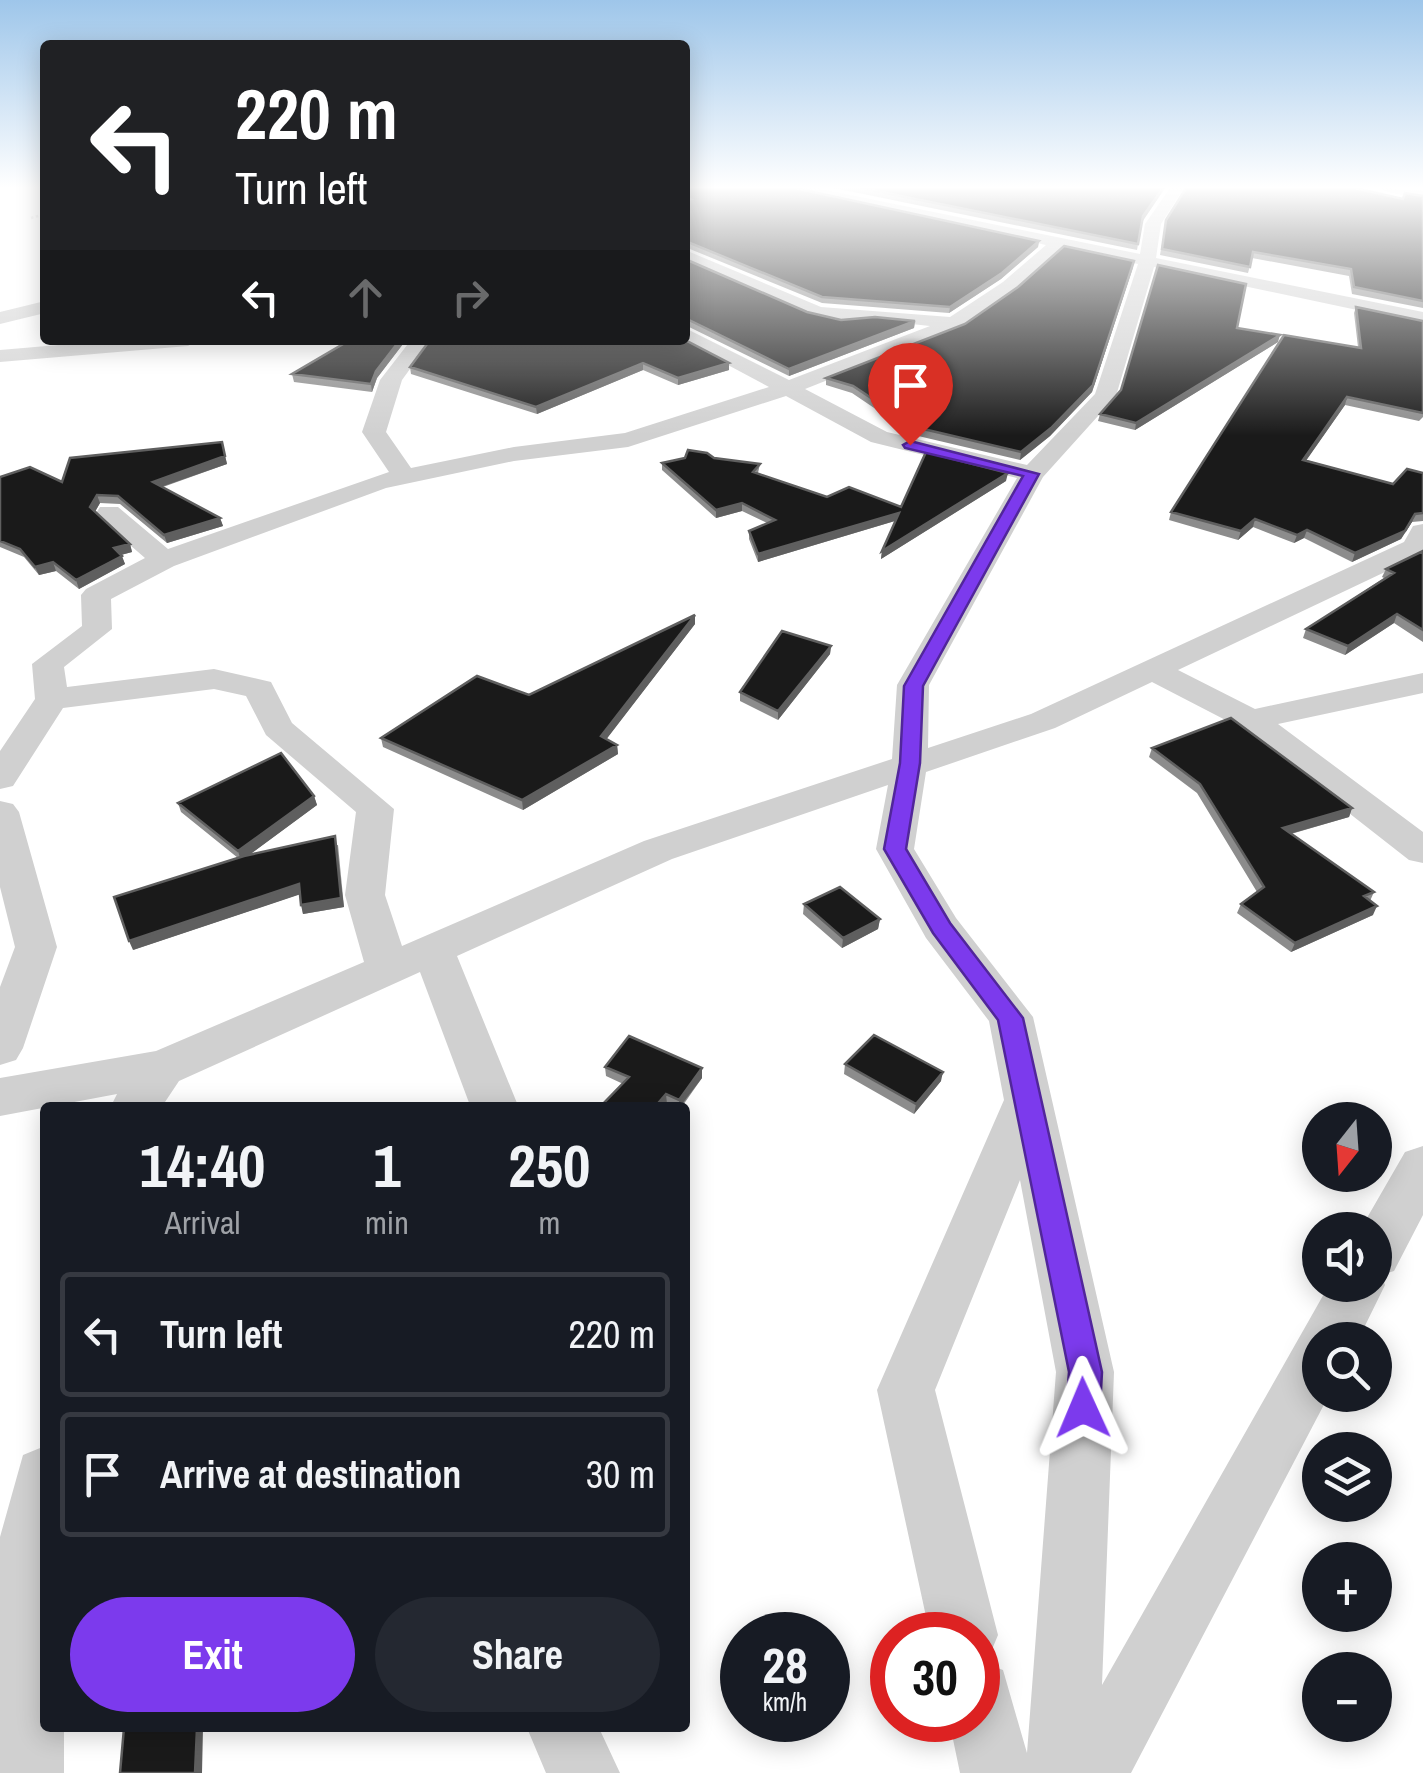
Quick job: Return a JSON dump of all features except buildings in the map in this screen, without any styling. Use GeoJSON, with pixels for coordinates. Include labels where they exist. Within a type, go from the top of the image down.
{"type":"FeatureCollection","features":[{"type":"Feature","properties":{"kind":"street"},"geometry":{"type":"LineString","coordinates":[[722,271],[840,318],[874,314],[955,323]]}},
{"type":"Feature","properties":{"kind":"street"},"geometry":{"type":"LineString","coordinates":[[0,778],[52,699],[48,664],[97,629],[96,595],[164,560],[379,482],[514,454],[628,440],[788,388],[955,323],[1027,271]]}},
{"type":"Feature","properties":{"kind":"street"},"geometry":{"type":"LineString","coordinates":[[1062,1773],[1085,1372],[1011,1018],[941,928],[895,849],[910,763],[913,686],[1032,474],[1105,396],[1144,271]]}},
{"type":"Feature","properties":{"kind":"street"},"geometry":{"type":"LineString","coordinates":[[1190,271],[1423,318]]}},
{"type":"Feature","properties":{"kind":"street"},"geometry":{"type":"LineString","coordinates":[[0,318],[40,308]]}},
{"type":"Feature","properties":{"kind":"street"},"geometry":{"type":"LineString","coordinates":[[690,337],[879,437],[1032,474]]}},
{"type":"Feature","properties":{"kind":"street"},"geometry":{"type":"LineString","coordinates":[[0,356],[129,345]]}},
{"type":"Feature","properties":{"kind":"street"},"geometry":{"type":"LineString","coordinates":[[405,476],[374,432],[391,380],[417,345]]}},
{"type":"Feature","properties":{"kind":"street"},"geometry":{"type":"LineString","coordinates":[[109,513],[164,560]]}},
{"type":"Feature","properties":{"kind":"street"},"geometry":{"type":"LineString","coordinates":[[0,1097],[163,1068],[658,850],[910,763],[1043,722],[1415,547],[1423,532]]}},
{"type":"Feature","properties":{"kind":"street"},"geometry":{"type":"LineString","coordinates":[[1152,670],[1251,720],[1423,850]]}},
{"type":"Feature","properties":{"kind":"street"},"geometry":{"type":"LineString","coordinates":[[52,699],[214,679],[258,690],[278,728],[376,809],[365,895],[388,969]]}},
{"type":"Feature","properties":{"kind":"street"},"geometry":{"type":"LineString","coordinates":[[1251,720],[1423,683]]}},
{"type":"Feature","properties":{"kind":"street"},"geometry":{"type":"LineString","coordinates":[[0,812],[36,948],[0,1048]]}},
{"type":"Feature","properties":{"kind":"street"},"geometry":{"type":"LineString","coordinates":[[433,949],[493,1102]]}},
{"type":"Feature","properties":{"kind":"street"},"geometry":{"type":"LineString","coordinates":[[138,1102],[163,1068]]}},
{"type":"Feature","properties":{"kind":"street"},"geometry":{"type":"LineString","coordinates":[[959,1612],[906,1390],[1028,1100]]}},
{"type":"Feature","properties":{"kind":"street"},"geometry":{"type":"LineString","coordinates":[[1392,1223],[1423,1166]]}},
{"type":"Feature","properties":{"kind":"street"},"geometry":{"type":"LineString","coordinates":[[1092,1773],[1302,1388]]}},
{"type":"Feature","properties":{"kind":"street"},"geometry":{"type":"LineString","coordinates":[[28,1773],[29,1550],[40,1500]]}},
{"type":"Feature","properties":{"kind":"street"},"geometry":{"type":"LineString","coordinates":[[564,1732],[584,1773]]}},
{"type":"Feature","properties":{"kind":"street"},"geometry":{"type":"LineString","coordinates":[[989,1742],[996,1773]]}},
{"type":"Feature","properties":{"kind":"route"},"geometry":{"type":"LineString","coordinates":[[910,445],[1032,474],[913,686],[910,763],[895,849],[941,928],[1011,1018],[1085,1372],[1083,1408]]}}]}
